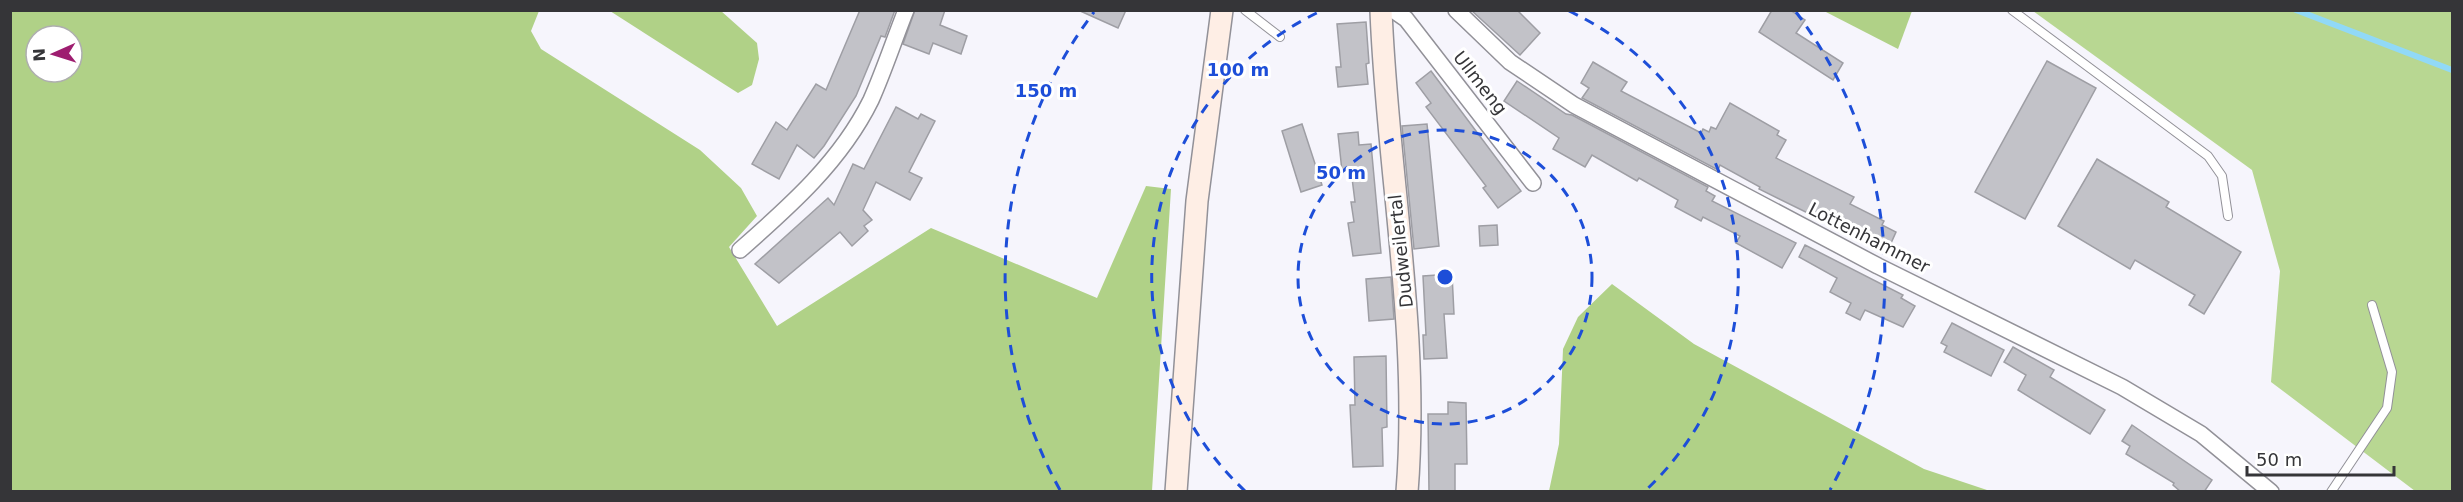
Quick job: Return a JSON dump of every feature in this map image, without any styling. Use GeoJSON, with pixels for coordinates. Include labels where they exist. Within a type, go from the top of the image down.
{"type":"FeatureCollection","features":[{"type":"Feature","properties":{"kind":"main road"},"geometry":{"type":"LineString","coordinates":[[1176,492],[1197,201],[1222,10]]}},
{"type":"Feature","properties":{"kind":"main road","name":"Dudweilertal"},"geometry":{"type":"LineString","coordinates":[[1381,10],[1384,94],[1408,317],[1410,391],[1407,492]]}},
{"type":"Feature","properties":{"kind":"street"},"geometry":{"type":"LineString","coordinates":[[740,250],[800,196],[843,146],[870,100],[906,10]]}},
{"type":"Feature","properties":{"kind":"street","name":"Ullmeng"},"geometry":{"type":"LineString","coordinates":[[1393,10],[1406,19],[1533,183]]}},
{"type":"Feature","properties":{"kind":"street","name":"Lottenhammer"},"geometry":{"type":"LineString","coordinates":[[1456,10],[1510,62],[1574,105],[1878,266],[2122,387],[2201,434],[2271,492]]}},
{"type":"Feature","properties":{"kind":"lane"},"geometry":{"type":"LineString","coordinates":[[1245,10],[1280,37]]}},
{"type":"Feature","properties":{"kind":"lane"},"geometry":{"type":"LineString","coordinates":[[2012,10],[2208,156],[2222,176],[2229,216]]}},
{"type":"Feature","properties":{"kind":"lane"},"geometry":{"type":"LineString","coordinates":[[2331,492],[2387,408],[2391,372],[2372,305]]}},
{"type":"Feature","properties":{"kind":"green space"},"geometry":{"type":"Polygon","coordinates":[[[10,11],[539,11],[531,31],[541,49],[700,150],[741,188],[757,216],[729,247],[777,326],[931,228],[1097,298],[1146,186],[1171,189],[1152,491],[11,491],[10,11]]]}},
{"type":"Feature","properties":{"kind":"green space"},"geometry":{"type":"Polygon","coordinates":[[[610,11],[721,11],[757,43],[759,59],[752,85],[738,93],[610,11]]]}},
{"type":"Feature","properties":{"kind":"green space"},"geometry":{"type":"Polygon","coordinates":[[[1824,11],[1912,11],[1898,49],[1824,11]]]}},
{"type":"Feature","properties":{"kind":"green space"},"geometry":{"type":"Polygon","coordinates":[[[2033,11],[2452,11],[2452,491],[2415,491],[2271,382],[2280,271],[2252,170],[2033,11]]]}},
{"type":"Feature","properties":{"kind":"green space"},"geometry":{"type":"Polygon","coordinates":[[[1612,284],[1694,344],[1924,469],[1990,491],[1549,491],[1559,444],[1563,349],[1578,317],[1612,284]]]}},
{"type":"Feature","properties":{"kind":"building"},"geometry":{"type":"Polygon","coordinates":[[[860,10],[895,10],[885,37],[881,36],[856,96],[824,146],[814,158],[797,145],[779,179],[752,164],[776,122],[787,130],[816,84],[826,90],[860,10]]]}},
{"type":"Feature","properties":{"kind":"building"},"geometry":{"type":"Polygon","coordinates":[[[915,10],[945,10],[940,25],[967,36],[961,54],[933,43],[929,54],[903,44],[915,10]]]}},
{"type":"Feature","properties":{"kind":"building"},"geometry":{"type":"Polygon","coordinates":[[[1078,10],[1126,10],[1118,28],[1078,10]]]}},
{"type":"Feature","properties":{"kind":"building"},"geometry":{"type":"Polygon","coordinates":[[[1471,10],[1517,10],[1540,33],[1520,55],[1471,10]]]}},
{"type":"Feature","properties":{"kind":"building"},"geometry":{"type":"Polygon","coordinates":[[[1772,10],[1790,10],[1805,20],[1796,33],[1843,63],[1833,80],[1759,32],[1772,10]]]}},
{"type":"Feature","properties":{"kind":"building"},"geometry":{"type":"Polygon","coordinates":[[[1366,22],[1368,84],[1338,87],[1336,67],[1341,67],[1337,24],[1366,22]]]}},
{"type":"Feature","properties":{"kind":"building"},"geometry":{"type":"Polygon","coordinates":[[[2047,61],[2096,88],[2025,219],[1975,192],[2047,61]]]}},
{"type":"Feature","properties":{"kind":"building"},"geometry":{"type":"Polygon","coordinates":[[[1593,62],[1627,82],[1621,91],[1701,133],[1703,129],[1709,132],[1711,127],[1716,129],[1730,103],[1779,131],[1777,135],[1786,140],[1776,158],[1854,197],[1850,204],[1884,221],[1882,225],[1896,232],[1887,252],[1759,189],[1760,187],[1720,165],[1718,170],[1582,98],[1589,88],[1581,83],[1593,62]]]}},
{"type":"Feature","properties":{"kind":"building"},"geometry":{"type":"Polygon","coordinates":[[[1431,71],[1521,191],[1498,208],[1483,188],[1486,186],[1426,107],[1431,103],[1416,83],[1431,71]]]}},
{"type":"Feature","properties":{"kind":"building"},"geometry":{"type":"Polygon","coordinates":[[[1517,81],[1566,114],[1572,115],[1708,187],[1706,191],[1715,196],[1712,201],[1796,243],[1782,268],[1736,243],[1740,236],[1703,217],[1701,221],[1675,207],[1678,200],[1639,178],[1637,181],[1592,155],[1585,167],[1553,149],[1559,138],[1504,101],[1517,81]]]}},
{"type":"Feature","properties":{"kind":"building"},"geometry":{"type":"Polygon","coordinates":[[[896,107],[918,119],[921,114],[935,121],[909,172],[922,178],[910,200],[876,182],[863,210],[872,220],[864,226],[868,231],[852,246],[840,232],[779,283],[755,264],[828,198],[834,205],[853,164],[864,169],[896,107]]]}},
{"type":"Feature","properties":{"kind":"building"},"geometry":{"type":"Polygon","coordinates":[[[1302,124],[1322,185],[1301,192],[1282,131],[1302,124]]]}},
{"type":"Feature","properties":{"kind":"building"},"geometry":{"type":"Polygon","coordinates":[[[1427,124],[1439,246],[1414,249],[1402,126],[1427,124]]]}},
{"type":"Feature","properties":{"kind":"building"},"geometry":{"type":"Polygon","coordinates":[[[1358,132],[1359,145],[1371,144],[1381,253],[1353,256],[1348,223],[1354,222],[1351,202],[1355,202],[1351,170],[1342,171],[1338,134],[1358,132]]]}},
{"type":"Feature","properties":{"kind":"building"},"geometry":{"type":"Polygon","coordinates":[[[2097,159],[2169,202],[2166,207],[2241,252],[2204,314],[2189,305],[2195,295],[2135,260],[2130,269],[2058,226],[2097,159]]]}},
{"type":"Feature","properties":{"kind":"building"},"geometry":{"type":"Polygon","coordinates":[[[1497,225],[1498,245],[1480,246],[1479,226],[1497,225]]]}},
{"type":"Feature","properties":{"kind":"building"},"geometry":{"type":"Polygon","coordinates":[[[1805,245],[1903,295],[1901,298],[1915,306],[1903,327],[1865,310],[1860,320],[1846,313],[1851,303],[1830,292],[1837,278],[1799,257],[1805,245]]]}},
{"type":"Feature","properties":{"kind":"building"},"geometry":{"type":"Polygon","coordinates":[[[1452,274],[1454,314],[1444,314],[1447,358],[1424,359],[1423,335],[1426,335],[1423,276],[1452,274]]]}},
{"type":"Feature","properties":{"kind":"building"},"geometry":{"type":"Polygon","coordinates":[[[1391,277],[1394,319],[1369,321],[1366,279],[1391,277]]]}},
{"type":"Feature","properties":{"kind":"building"},"geometry":{"type":"Polygon","coordinates":[[[1952,323],[2004,350],[1991,376],[1944,352],[1947,346],[1941,343],[1952,323]]]}},
{"type":"Feature","properties":{"kind":"building"},"geometry":{"type":"Polygon","coordinates":[[[2013,347],[2054,370],[2050,377],[2105,410],[2090,434],[2018,390],[2026,375],[2004,362],[2013,347]]]}},
{"type":"Feature","properties":{"kind":"building"},"geometry":{"type":"Polygon","coordinates":[[[1386,356],[1387,427],[1382,428],[1383,466],[1353,467],[1350,405],[1355,405],[1354,357],[1386,356]]]}},
{"type":"Feature","properties":{"kind":"building"},"geometry":{"type":"Polygon","coordinates":[[[1448,402],[1466,403],[1467,464],[1455,464],[1455,492],[1429,492],[1428,414],[1448,414],[1448,402]]]}},
{"type":"Feature","properties":{"kind":"building"},"geometry":{"type":"Polygon","coordinates":[[[2132,425],[2212,480],[2204,492],[2181,492],[2173,485],[2174,483],[2126,454],[2130,446],[2122,441],[2132,425]]]}},
{"type":"Feature","properties":{"kind":"waterway"},"geometry":{"type":"LineString","coordinates":[[2296,10],[2452,70]]}}]}
